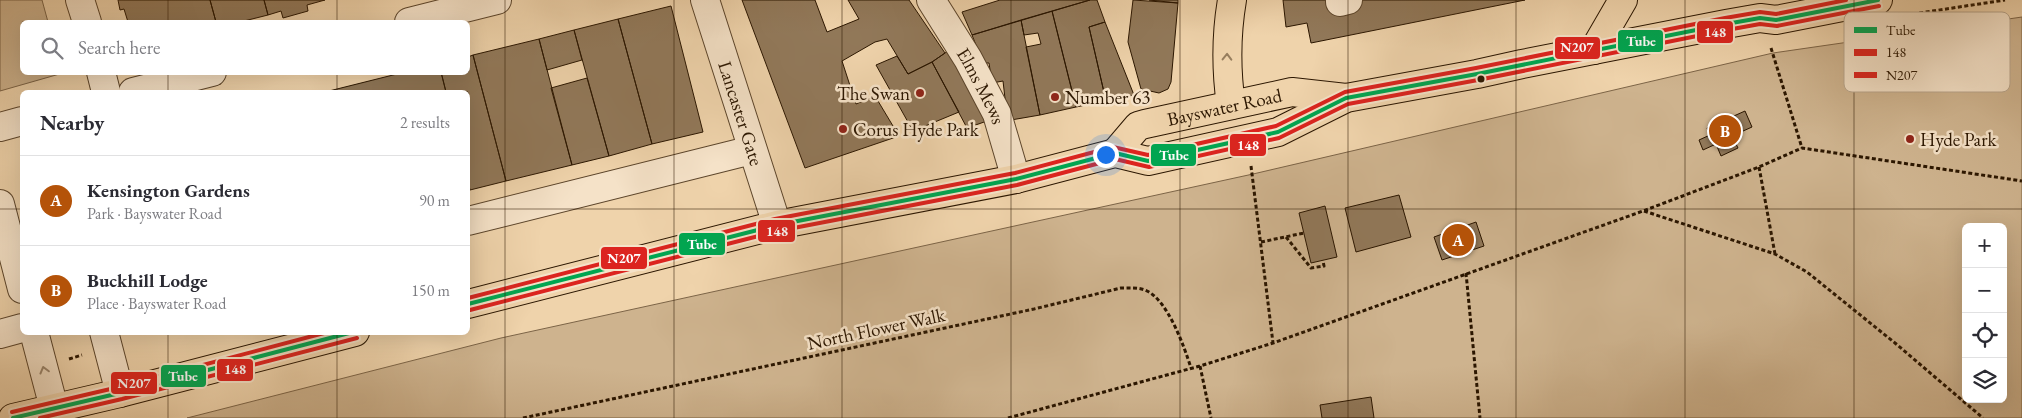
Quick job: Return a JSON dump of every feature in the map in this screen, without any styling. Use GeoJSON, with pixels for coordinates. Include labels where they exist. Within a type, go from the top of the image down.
{"type":"FeatureCollection","features":[{"type":"Feature","properties":{"kind":"main road"},"geometry":{"type":"LineString","coordinates":[[1231,105],[1227,66],[1228,24],[1232,0]]}},
{"type":"Feature","properties":{"kind":"main road"},"geometry":{"type":"LineString","coordinates":[[1594,50],[1623,0]]}},
{"type":"Feature","properties":{"kind":"main road","name":"Bayswater Road"},"geometry":{"type":"LineString","coordinates":[[1760,18],[1781,0]]}},
{"type":"Feature","properties":{"kind":"main road","name":"Bayswater Road"},"geometry":{"type":"LineString","coordinates":[[1851,12],[1889,8]]}},
{"type":"Feature","properties":{"kind":"main road","name":"Bayswater Road"},"geometry":{"type":"LineString","coordinates":[[470,303],[777,225],[1016,179],[1115,153],[1148,161],[1278,132],[1346,98],[1760,18],[1776,20],[1844,13]]}},
{"type":"Feature","properties":{"kind":"main road","name":"Bayswater Road"},"geometry":{"type":"LineString","coordinates":[[1115,153],[1138,126],[1292,92],[1346,98]]}},
{"type":"Feature","properties":{"kind":"main road"},"geometry":{"type":"LineString","coordinates":[[13,418],[120,393],[343,335]]}},
{"type":"Feature","properties":{"kind":"street"},"geometry":{"type":"LineString","coordinates":[[80,0],[85,20]]}},
{"type":"Feature","properties":{"kind":"street"},"geometry":{"type":"LineString","coordinates":[[417,20],[497,0]]}},
{"type":"Feature","properties":{"kind":"street","name":"Lancaster Gate"},"geometry":{"type":"LineString","coordinates":[[705,0],[777,225]]}},
{"type":"Feature","properties":{"kind":"street","name":"Elms Mews"},"geometry":{"type":"LineString","coordinates":[[931,0],[968,59],[997,114],[1016,179]]}},
{"type":"Feature","properties":{"kind":"street"},"geometry":{"type":"LineString","coordinates":[[1340,0],[1340,2],[1348,0]]}},
{"type":"Feature","properties":{"kind":"street"},"geometry":{"type":"LineString","coordinates":[[102,75],[106,90]]}},
{"type":"Feature","properties":{"kind":"street"},"geometry":{"type":"LineString","coordinates":[[141,90],[200,75]]}},
{"type":"Feature","properties":{"kind":"street"},"geometry":{"type":"LineString","coordinates":[[0,127],[20,122]]}},
{"type":"Feature","properties":{"kind":"street"},"geometry":{"type":"LineString","coordinates":[[470,220],[752,150]]}},
{"type":"Feature","properties":{"kind":"street"},"geometry":{"type":"LineString","coordinates":[[0,204],[20,280]]}},
{"type":"Feature","properties":{"kind":"street"},"geometry":{"type":"LineString","coordinates":[[0,334],[20,329]]}},
{"type":"Feature","properties":{"kind":"street"},"geometry":{"type":"LineString","coordinates":[[35,335],[54,408]]}},
{"type":"Feature","properties":{"kind":"street"},"geometry":{"type":"LineString","coordinates":[[105,335],[120,393]]}},
{"type":"Feature","properties":{"kind":"path"},"geometry":{"type":"LineString","coordinates":[[1889,8],[2005,0]]}},
{"type":"Feature","properties":{"kind":"path"},"geometry":{"type":"LineString","coordinates":[[1773,53],[1802,148]]}},
{"type":"Feature","properties":{"kind":"path"},"geometry":{"type":"LineString","coordinates":[[1008,418],[1200,366],[1273,343],[1643,211],[1759,167],[1802,148],[2022,181]]}},
{"type":"Feature","properties":{"kind":"path"},"geometry":{"type":"LineString","coordinates":[[1251,166],[1273,343]]}},
{"type":"Feature","properties":{"kind":"path"},"geometry":{"type":"LineString","coordinates":[[1759,167],[1775,254]]}},
{"type":"Feature","properties":{"kind":"path"},"geometry":{"type":"LineString","coordinates":[[1643,211],[1775,254],[1807,272],[1895,343],[1982,418]]}},
{"type":"Feature","properties":{"kind":"path"},"geometry":{"type":"LineString","coordinates":[[1261,242],[1304,233]]}},
{"type":"Feature","properties":{"kind":"path"},"geometry":{"type":"LineString","coordinates":[[1286,237],[1311,268],[1324,266],[1323,261]]}},
{"type":"Feature","properties":{"kind":"path"},"geometry":{"type":"LineString","coordinates":[[1466,273],[1480,418]]}},
{"type":"Feature","properties":{"kind":"path","name":"North Flower Walk"},"geometry":{"type":"LineString","coordinates":[[523,418],[1034,309],[1120,288],[1135,287],[1147,290],[1164,306],[1186,350],[1191,368]]}},
{"type":"Feature","properties":{"kind":"path"},"geometry":{"type":"LineString","coordinates":[[61,360],[85,355]]}},
{"type":"Feature","properties":{"kind":"path"},"geometry":{"type":"LineString","coordinates":[[1200,366],[1210,417]]}},
{"type":"Feature","properties":{"kind":"shaded area"},"geometry":{"type":"Polygon","coordinates":[[[0,0],[42,0],[47,20],[20,20],[20,75],[56,75],[0,91],[0,0]]]}},
{"type":"Feature","properties":{"kind":"shaded area"},"geometry":{"type":"Polygon","coordinates":[[[2022,17],[2022,418],[187,418],[501,338],[1253,174],[1773,53],[1844,43],[1844,92],[2010,92],[2010,19],[2022,17]]]}},
{"type":"Feature","properties":{"kind":"building"},"geometry":{"type":"Polygon","coordinates":[[[118,0],[210,0],[215,20],[127,20],[124,9],[120,10],[118,0]]]}},
{"type":"Feature","properties":{"kind":"building"},"geometry":{"type":"Polygon","coordinates":[[[210,0],[264,0],[268,15],[248,20],[215,20],[210,0]]]}},
{"type":"Feature","properties":{"kind":"building"},"geometry":{"type":"Polygon","coordinates":[[[264,0],[325,0],[307,5],[308,11],[283,18],[281,11],[268,15],[264,0]]]}},
{"type":"Feature","properties":{"kind":"building"},"geometry":{"type":"Polygon","coordinates":[[[742,0],[815,0],[827,32],[859,19],[848,0],[909,0],[945,53],[908,74],[887,39],[875,42],[842,61],[856,104],[875,96],[899,136],[805,168],[742,0]]]}},
{"type":"Feature","properties":{"kind":"building"},"geometry":{"type":"Polygon","coordinates":[[[1000,0],[1090,0],[972,35],[962,12],[1000,0]]]}},
{"type":"Feature","properties":{"kind":"building"},"geometry":{"type":"Polygon","coordinates":[[[1090,0],[1097,0],[1105,22],[1089,27],[1106,101],[1076,107],[1052,11],[1090,0]]]}},
{"type":"Feature","properties":{"kind":"building"},"geometry":{"type":"Polygon","coordinates":[[[1133,0],[1178,3],[1171,82],[1168,89],[1159,93],[1141,89],[1128,42],[1133,0]]]}},
{"type":"Feature","properties":{"kind":"building"},"geometry":{"type":"Polygon","coordinates":[[[1149,0],[1178,0],[1178,3],[1149,0]]]}},
{"type":"Feature","properties":{"kind":"building"},"geometry":{"type":"Polygon","coordinates":[[[1283,0],[1525,0],[1311,43],[1307,23],[1286,27],[1283,0]]]}},
{"type":"Feature","properties":{"kind":"building"},"geometry":{"type":"Polygon","coordinates":[[[671,6],[703,132],[652,144],[618,19],[671,6]]]}},
{"type":"Feature","properties":{"kind":"building"},"geometry":{"type":"Polygon","coordinates":[[[1052,11],[1076,107],[1040,115],[1026,47],[1041,44],[1038,33],[1024,35],[1021,20],[1052,11]]]}},
{"type":"Feature","properties":{"kind":"building"},"geometry":{"type":"Polygon","coordinates":[[[618,19],[652,144],[609,156],[574,30],[618,19]]]}},
{"type":"Feature","properties":{"kind":"building"},"geometry":{"type":"Polygon","coordinates":[[[1021,20],[1040,115],[1011,120],[1006,107],[1003,81],[992,83],[989,63],[983,63],[972,35],[1021,20]]]}},
{"type":"Feature","properties":{"kind":"building"},"geometry":{"type":"Polygon","coordinates":[[[1105,22],[1134,95],[1106,101],[1089,27],[1105,22]]]}},
{"type":"Feature","properties":{"kind":"building"},"geometry":{"type":"Polygon","coordinates":[[[574,30],[582,60],[547,70],[539,39],[574,30]]]}},
{"type":"Feature","properties":{"kind":"building"},"geometry":{"type":"Polygon","coordinates":[[[539,39],[572,165],[506,181],[473,55],[539,39]]]}},
{"type":"Feature","properties":{"kind":"building"},"geometry":{"type":"Polygon","coordinates":[[[948,51],[987,121],[967,128],[932,62],[948,51]]]}},
{"type":"Feature","properties":{"kind":"building"},"geometry":{"type":"Polygon","coordinates":[[[473,55],[506,181],[470,190],[470,90],[446,90],[442,75],[470,75],[470,56],[473,55]]]}},
{"type":"Feature","properties":{"kind":"building","name":"The Swan"},"geometry":{"type":"Polygon","coordinates":[[[897,56],[908,74],[932,62],[959,112],[913,131],[876,65],[897,56]]]}},
{"type":"Feature","properties":{"kind":"building"},"geometry":{"type":"Polygon","coordinates":[[[393,75],[442,75],[446,90],[333,90],[393,75]]]}},
{"type":"Feature","properties":{"kind":"building"},"geometry":{"type":"Polygon","coordinates":[[[587,78],[609,156],[572,165],[551,88],[587,78]]]}},
{"type":"Feature","properties":{"kind":"building"},"geometry":{"type":"Polygon","coordinates":[[[1745,111],[1752,127],[1732,136],[1738,148],[1721,156],[1716,144],[1703,150],[1699,140],[1710,135],[1707,128],[1745,111]]]}},
{"type":"Feature","properties":{"kind":"building"},"geometry":{"type":"Polygon","coordinates":[[[1399,195],[1411,237],[1356,252],[1345,208],[1399,195]]]}},
{"type":"Feature","properties":{"kind":"building"},"geometry":{"type":"Polygon","coordinates":[[[1325,206],[1337,257],[1311,263],[1299,213],[1325,206]]]}},
{"type":"Feature","properties":{"kind":"building"},"geometry":{"type":"Polygon","coordinates":[[[1476,222],[1484,246],[1442,260],[1434,237],[1476,222]]]}},
{"type":"Feature","properties":{"kind":"building"},"geometry":{"type":"Polygon","coordinates":[[[1371,397],[1374,418],[1322,418],[1320,405],[1371,397]]]}},
{"type":"Feature","properties":{"kind":"transit line","name":"N207"},"geometry":{"type":"LineString","coordinates":[[470,297],[775,219],[1015,173],[1113,147],[1148,155],[1276,126],[1345,92],[1725,18],[1760,12],[1776,14],[1846,0]]}},
{"type":"Feature","properties":{"kind":"transit line","name":"Tube"},"geometry":{"type":"LineString","coordinates":[[470,303],[777,225],[1016,179],[1115,153],[1148,161],[1278,132],[1346,98],[1726,24],[1760,18],[1776,20],[1878,0]]}},
{"type":"Feature","properties":{"kind":"transit line","name":"148"},"geometry":{"type":"LineString","coordinates":[[1848,12],[1879,6]]}},
{"type":"Feature","properties":{"kind":"transit line","name":"148"},"geometry":{"type":"LineString","coordinates":[[470,310],[778,231],[1017,185],[1115,159],[1149,167],[1279,138],[1348,104],[1727,30],[1760,24],[1777,26],[1844,13]]}},
{"type":"Feature","properties":{"kind":"transit line","name":"N207"},"geometry":{"type":"LineString","coordinates":[[12,412],[119,387],[317,335]]}},
{"type":"Feature","properties":{"kind":"transit line","name":"Tube"},"geometry":{"type":"LineString","coordinates":[[13,418],[120,393],[342,335]]}},
{"type":"Feature","properties":{"kind":"transit line","name":"148"},"geometry":{"type":"LineString","coordinates":[[40,418],[122,399],[357,338]]}},
{"type":"Feature","properties":{"kind":"place","name":"The Swan"},"geometry":{"type":"Point","coordinates":[920,93]}},
{"type":"Feature","properties":{"kind":"place","name":"Number 63"},"geometry":{"type":"Point","coordinates":[1055,97]}},
{"type":"Feature","properties":{"kind":"place","name":"Corus Hyde Park"},"geometry":{"type":"Point","coordinates":[843,129]}},
{"type":"Feature","properties":{"kind":"place","name":"Buckhill Lodge"},"geometry":{"type":"Point","coordinates":[1725,131]}},
{"type":"Feature","properties":{"kind":"place","name":"Hyde Park"},"geometry":{"type":"Point","coordinates":[1910,139]}},
{"type":"Feature","properties":{"kind":"place","name":"Kensington Gardens"},"geometry":{"type":"Point","coordinates":[1458,240]}}]}
